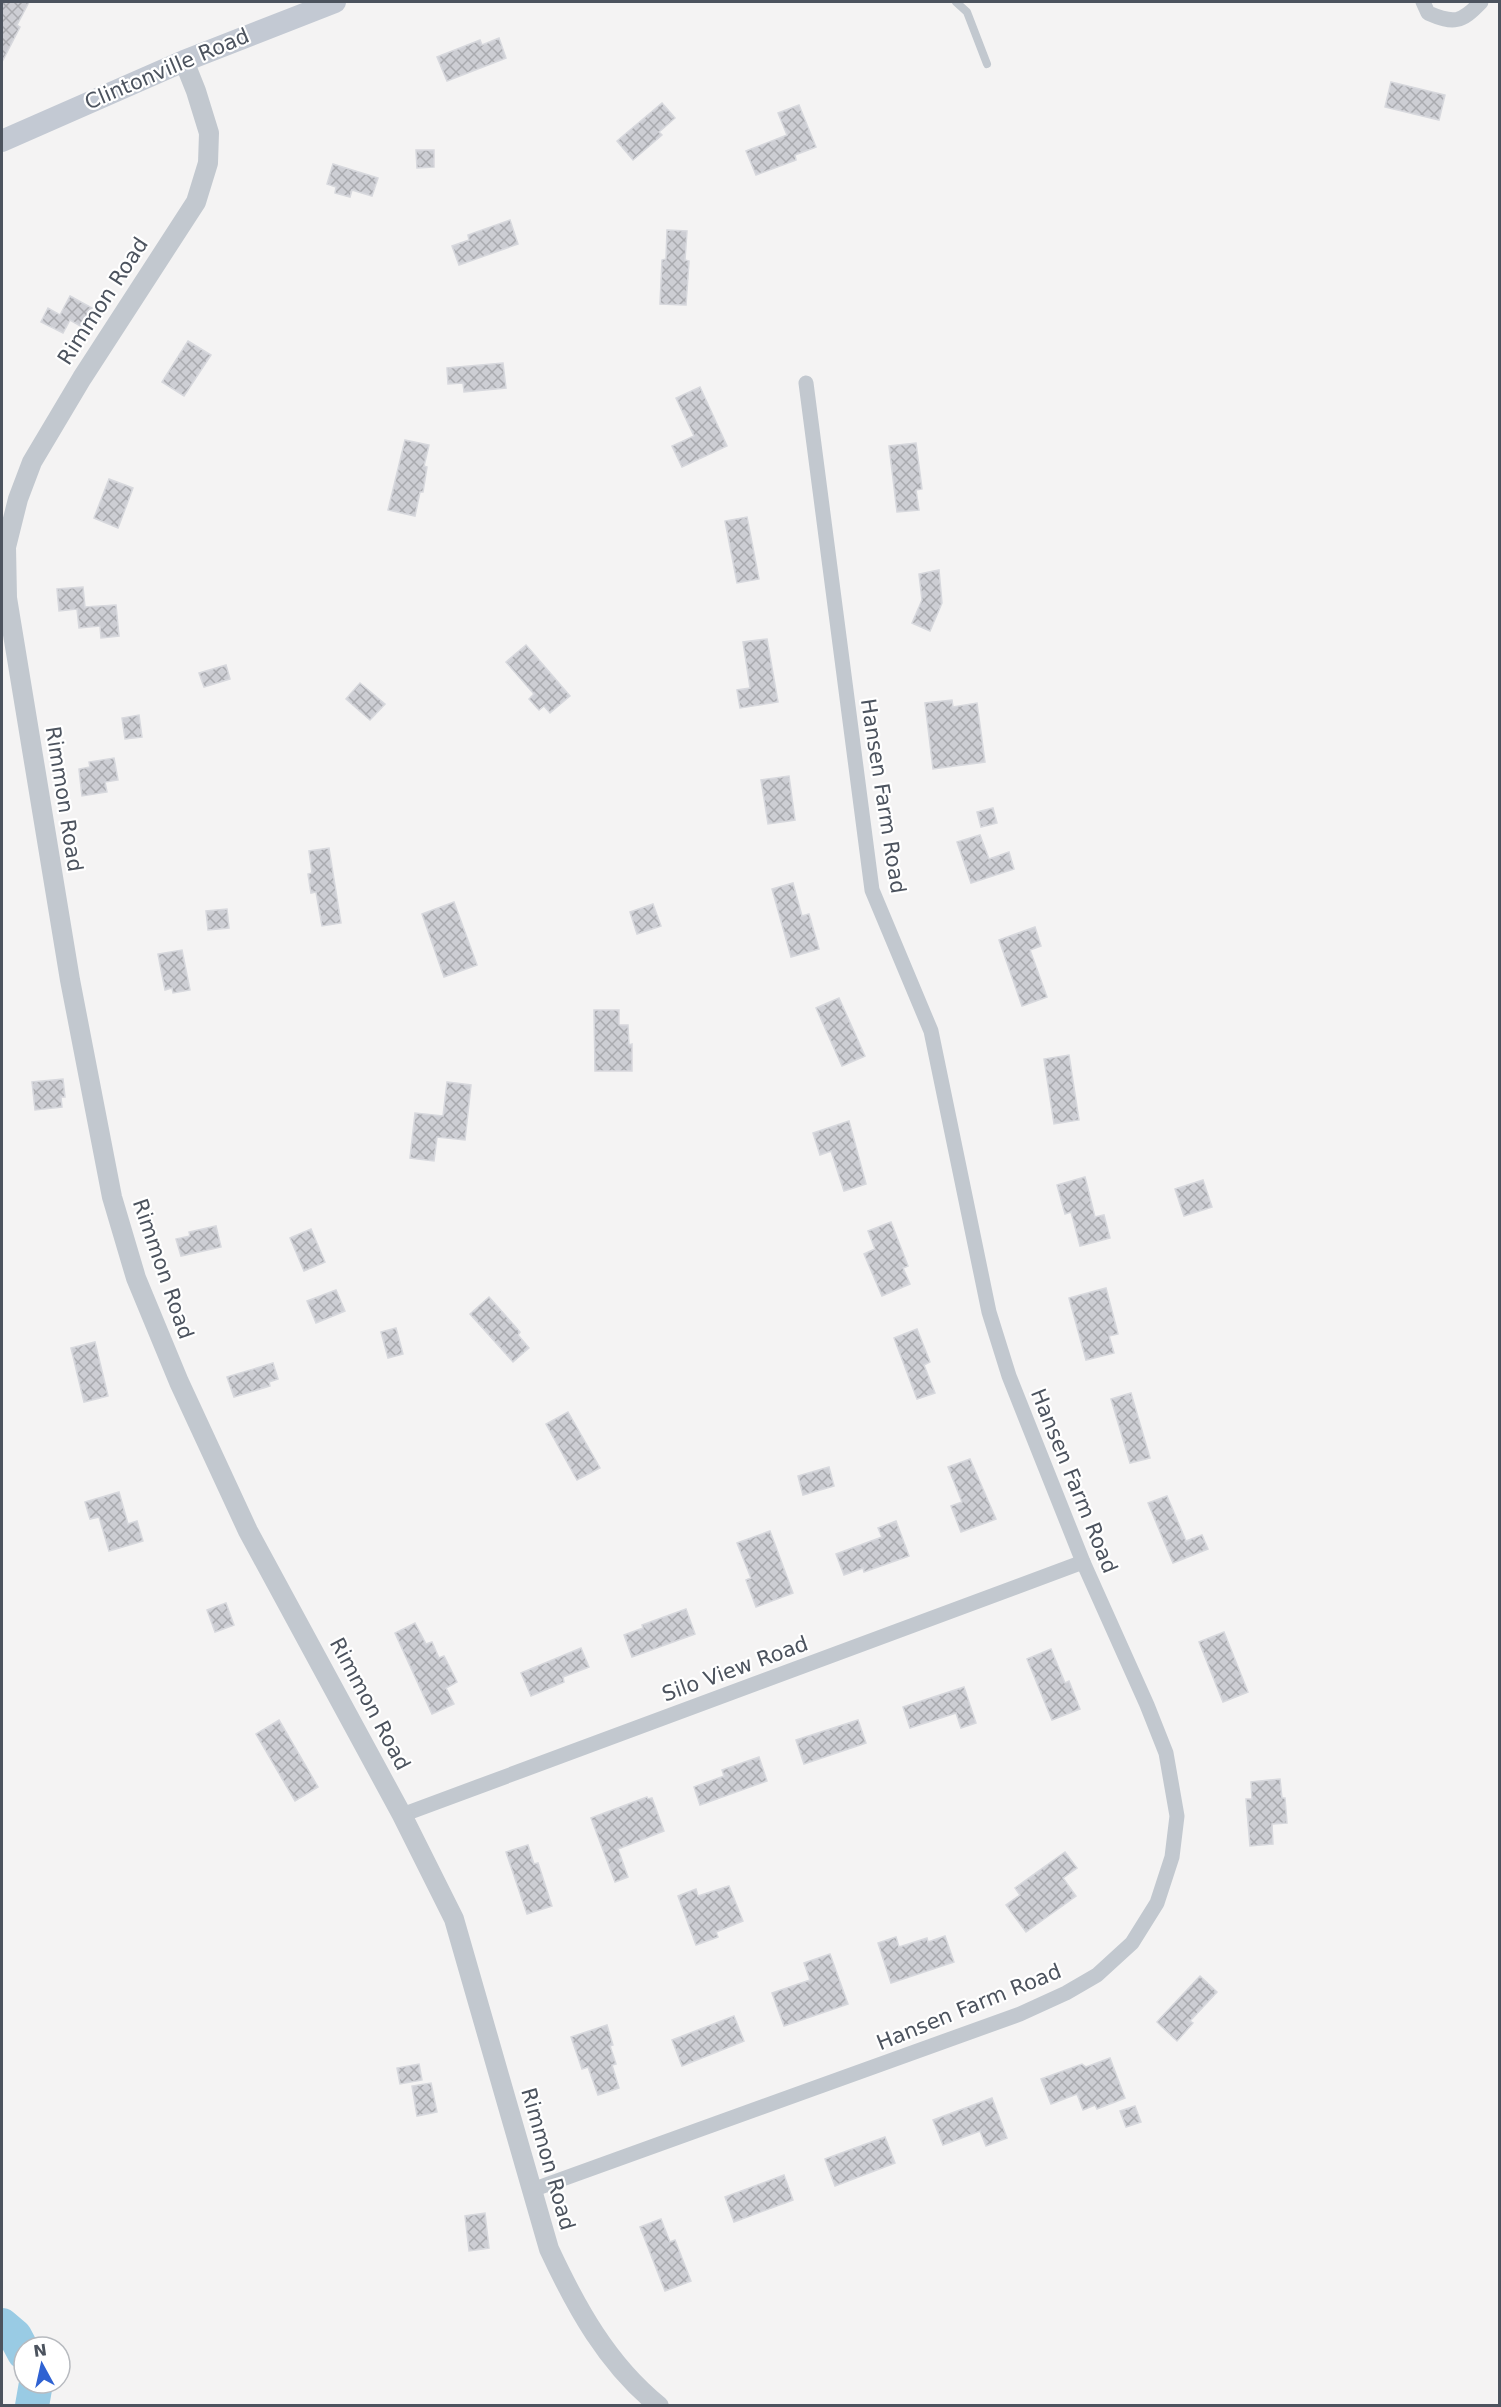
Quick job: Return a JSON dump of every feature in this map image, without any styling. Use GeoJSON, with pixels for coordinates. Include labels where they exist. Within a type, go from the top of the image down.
{"type":"FeatureCollection","features":[{"type":"Feature","properties":{"kind":"main road","name":"Clintonville Road"},"geometry":{"type":"LineString","coordinates":[[2,141],[184,61],[334,2]]}},
{"type":"Feature","properties":{"kind":"street"},"geometry":{"type":"LineString","coordinates":[[1423,2],[1428,13],[1448,21],[1468,15],[1481,2]]}},
{"type":"Feature","properties":{"kind":"street","name":"Rimmon Road"},"geometry":{"type":"LineString","coordinates":[[184,61],[209,133],[208,164],[196,202],[82,378],[32,462],[18,499],[6,547],[4,598],[72,991],[112,1197],[136,1278],[179,1382],[249,1531],[402,1815],[454,1918],[549,2249],[572,2297],[605,2350],[659,2406]]}},
{"type":"Feature","properties":{"kind":"street","name":"Hansen Farm Road"},"geometry":{"type":"LineString","coordinates":[[532,2190],[1020,2014],[1066,1993],[1097,1975],[1132,1943],[1157,1903],[1172,1857],[1177,1816],[1166,1753],[1083,1562],[1009,1376],[989,1312],[931,1031],[872,890],[807,383]]}},
{"type":"Feature","properties":{"kind":"street","name":"Silo View Road"},"geometry":{"type":"LineString","coordinates":[[402,1815],[1083,1562]]}},
{"type":"Feature","properties":{"kind":"lane"},"geometry":{"type":"LineString","coordinates":[[956,2],[967,12],[987,64]]}},
{"type":"Feature","properties":{"kind":"building"},"geometry":{"type":"Polygon","coordinates":[[[2,2],[29,2],[17,25],[20,27],[2,62],[2,2]]]}},
{"type":"Feature","properties":{"kind":"building"},"geometry":{"type":"Polygon","coordinates":[[[499,38],[506,58],[447,81],[437,57],[480,40],[482,45],[499,38]]]}},
{"type":"Feature","properties":{"kind":"building"},"geometry":{"type":"Polygon","coordinates":[[[1391,82],[1445,95],[1439,120],[1385,107],[1391,82]]]}},
{"type":"Feature","properties":{"kind":"building"},"geometry":{"type":"Polygon","coordinates":[[[662,103],[675,118],[659,132],[662,135],[633,160],[617,141],[662,103]]]}},
{"type":"Feature","properties":{"kind":"building"},"geometry":{"type":"Polygon","coordinates":[[[799,105],[816,147],[795,155],[796,160],[756,175],[746,151],[787,135],[778,113],[799,105]]]}},
{"type":"Feature","properties":{"kind":"building"},"geometry":{"type":"Polygon","coordinates":[[[416,150],[434,150],[434,167],[417,168],[416,150]]]}},
{"type":"Feature","properties":{"kind":"building"},"geometry":{"type":"Polygon","coordinates":[[[333,164],[378,178],[372,196],[352,190],[350,197],[335,193],[336,187],[327,184],[333,164]]]}},
{"type":"Feature","properties":{"kind":"building"},"geometry":{"type":"Polygon","coordinates":[[[510,220],[518,244],[459,265],[452,246],[469,240],[468,235],[510,220]]]}},
{"type":"Feature","properties":{"kind":"building"},"geometry":{"type":"Polygon","coordinates":[[[667,230],[687,231],[685,260],[689,261],[686,305],[660,304],[662,260],[666,259],[667,230]]]}},
{"type":"Feature","properties":{"kind":"building"},"geometry":{"type":"Polygon","coordinates":[[[70,296],[92,308],[82,327],[70,320],[63,333],[41,322],[48,308],[60,315],[70,296]]]}},
{"type":"Feature","properties":{"kind":"building"},"geometry":{"type":"Polygon","coordinates":[[[188,341],[211,355],[184,396],[162,382],[188,341]]]}},
{"type":"Feature","properties":{"kind":"building"},"geometry":{"type":"Polygon","coordinates":[[[503,363],[506,388],[464,392],[463,383],[448,384],[447,368],[503,363]]]}},
{"type":"Feature","properties":{"kind":"building"},"geometry":{"type":"Polygon","coordinates":[[[700,387],[727,446],[682,467],[672,446],[694,436],[676,398],[700,387]]]}},
{"type":"Feature","properties":{"kind":"building"},"geometry":{"type":"Polygon","coordinates":[[[405,440],[429,445],[424,466],[427,467],[423,492],[420,492],[415,516],[388,510],[405,440]]]}},
{"type":"Feature","properties":{"kind":"building"},"geometry":{"type":"Polygon","coordinates":[[[916,443],[922,489],[916,490],[919,510],[897,512],[889,446],[916,443]]]}},
{"type":"Feature","properties":{"kind":"building"},"geometry":{"type":"Polygon","coordinates":[[[109,479],[133,488],[118,528],[94,518],[109,479]]]}},
{"type":"Feature","properties":{"kind":"building"},"geometry":{"type":"Polygon","coordinates":[[[747,517],[759,579],[737,583],[725,521],[747,517]]]}},
{"type":"Feature","properties":{"kind":"building"},"geometry":{"type":"Polygon","coordinates":[[[939,570],[942,603],[930,631],[912,623],[922,600],[919,574],[939,570]]]}},
{"type":"Feature","properties":{"kind":"building"},"geometry":{"type":"Polygon","coordinates":[[[83,587],[85,607],[116,605],[119,636],[101,638],[100,626],[79,628],[77,609],[59,611],[57,589],[83,587]]]}},
{"type":"Feature","properties":{"kind":"building"},"geometry":{"type":"Polygon","coordinates":[[[767,639],[778,702],[740,708],[737,690],[750,688],[743,642],[767,639]]]}},
{"type":"Feature","properties":{"kind":"building"},"geometry":{"type":"Polygon","coordinates":[[[526,645],[570,696],[550,713],[544,706],[539,710],[529,699],[534,694],[506,662],[526,645]]]}},
{"type":"Feature","properties":{"kind":"building"},"geometry":{"type":"Polygon","coordinates":[[[226,665],[230,679],[204,687],[199,673],[226,665]]]}},
{"type":"Feature","properties":{"kind":"building"},"geometry":{"type":"Polygon","coordinates":[[[360,683],[385,704],[370,720],[346,699],[360,683]]]}},
{"type":"Feature","properties":{"kind":"building"},"geometry":{"type":"Polygon","coordinates":[[[952,700],[953,707],[977,703],[985,762],[933,769],[925,703],[952,700]]]}},
{"type":"Feature","properties":{"kind":"building"},"geometry":{"type":"Polygon","coordinates":[[[139,715],[142,737],[125,739],[122,718],[139,715]]]}},
{"type":"Feature","properties":{"kind":"building"},"geometry":{"type":"Polygon","coordinates":[[[114,758],[118,780],[105,782],[107,792],[82,796],[79,769],[90,767],[89,762],[114,758]]]}},
{"type":"Feature","properties":{"kind":"building"},"geometry":{"type":"Polygon","coordinates":[[[789,776],[795,820],[768,824],[761,780],[789,776]]]}},
{"type":"Feature","properties":{"kind":"building"},"geometry":{"type":"Polygon","coordinates":[[[993,808],[997,823],[981,827],[977,812],[993,808]]]}},
{"type":"Feature","properties":{"kind":"building"},"geometry":{"type":"Polygon","coordinates":[[[980,835],[989,859],[1009,852],[1014,869],[971,883],[957,842],[980,835]]]}},
{"type":"Feature","properties":{"kind":"building"},"geometry":{"type":"Polygon","coordinates":[[[329,848],[341,923],[322,926],[316,892],[311,893],[308,874],[312,873],[309,851],[329,848]]]}},
{"type":"Feature","properties":{"kind":"building"},"geometry":{"type":"Polygon","coordinates":[[[793,883],[802,916],[809,914],[819,949],[791,957],[772,889],[793,883]]]}},
{"type":"Feature","properties":{"kind":"building"},"geometry":{"type":"Polygon","coordinates":[[[454,902],[477,965],[444,977],[422,914],[454,902]]]}},
{"type":"Feature","properties":{"kind":"building"},"geometry":{"type":"Polygon","coordinates":[[[653,904],[661,926],[637,934],[630,912],[653,904]]]}},
{"type":"Feature","properties":{"kind":"building"},"geometry":{"type":"Polygon","coordinates":[[[227,909],[229,928],[208,930],[206,911],[227,909]]]}},
{"type":"Feature","properties":{"kind":"building"},"geometry":{"type":"Polygon","coordinates":[[[1035,927],[1041,946],[1030,950],[1047,997],[1022,1006],[999,940],[1035,927]]]}},
{"type":"Feature","properties":{"kind":"building"},"geometry":{"type":"Polygon","coordinates":[[[182,950],[190,990],[173,993],[172,988],[165,990],[158,954],[182,950]]]}},
{"type":"Feature","properties":{"kind":"building"},"geometry":{"type":"Polygon","coordinates":[[[839,998],[865,1056],[842,1066],[816,1008],[839,998]]]}},
{"type":"Feature","properties":{"kind":"building"},"geometry":{"type":"Polygon","coordinates":[[[594,1010],[619,1010],[619,1025],[628,1025],[629,1045],[632,1044],[632,1071],[595,1071],[594,1010]]]}},
{"type":"Feature","properties":{"kind":"building"},"geometry":{"type":"Polygon","coordinates":[[[1069,1055],[1079,1120],[1054,1124],[1044,1059],[1069,1055]]]}},
{"type":"Feature","properties":{"kind":"building"},"geometry":{"type":"Polygon","coordinates":[[[63,1079],[65,1097],[61,1097],[62,1107],[35,1110],[32,1082],[63,1079]]]}},
{"type":"Feature","properties":{"kind":"building"},"geometry":{"type":"Polygon","coordinates":[[[447,1082],[471,1085],[465,1140],[437,1137],[434,1161],[410,1158],[415,1113],[443,1116],[447,1082]]]}},
{"type":"Feature","properties":{"kind":"building"},"geometry":{"type":"Polygon","coordinates":[[[849,1121],[866,1184],[844,1191],[831,1151],[820,1155],[813,1133],[849,1121]]]}},
{"type":"Feature","properties":{"kind":"building"},"geometry":{"type":"Polygon","coordinates":[[[1085,1177],[1095,1217],[1104,1215],[1110,1238],[1080,1246],[1071,1212],[1065,1214],[1057,1185],[1085,1177]]]}},
{"type":"Feature","properties":{"kind":"building"},"geometry":{"type":"Polygon","coordinates":[[[1203,1180],[1212,1207],[1184,1216],[1175,1189],[1203,1180]]]}},
{"type":"Feature","properties":{"kind":"building"},"geometry":{"type":"Polygon","coordinates":[[[891,1222],[908,1266],[903,1268],[910,1284],[882,1296],[864,1254],[875,1249],[868,1231],[891,1222]]]}},
{"type":"Feature","properties":{"kind":"building"},"geometry":{"type":"Polygon","coordinates":[[[216,1226],[221,1247],[181,1256],[176,1239],[190,1236],[189,1232],[216,1226]]]}},
{"type":"Feature","properties":{"kind":"building"},"geometry":{"type":"Polygon","coordinates":[[[311,1229],[325,1262],[304,1271],[290,1238],[311,1229]]]}},
{"type":"Feature","properties":{"kind":"building"},"geometry":{"type":"Polygon","coordinates":[[[1106,1288],[1118,1334],[1109,1336],[1114,1353],[1086,1360],[1069,1298],[1106,1288]]]}},
{"type":"Feature","properties":{"kind":"building"},"geometry":{"type":"Polygon","coordinates":[[[336,1290],[345,1311],[316,1323],[307,1301],[336,1290]]]}},
{"type":"Feature","properties":{"kind":"building"},"geometry":{"type":"Polygon","coordinates":[[[489,1297],[520,1332],[518,1335],[529,1348],[513,1362],[470,1314],[489,1297]]]}},
{"type":"Feature","properties":{"kind":"building"},"geometry":{"type":"Polygon","coordinates":[[[396,1328],[403,1354],[388,1358],[381,1332],[396,1328]]]}},
{"type":"Feature","properties":{"kind":"building"},"geometry":{"type":"Polygon","coordinates":[[[917,1329],[930,1362],[924,1365],[935,1393],[917,1399],[894,1338],[917,1329]]]}},
{"type":"Feature","properties":{"kind":"building"},"geometry":{"type":"Polygon","coordinates":[[[95,1342],[108,1396],[84,1402],[71,1348],[95,1342]]]}},
{"type":"Feature","properties":{"kind":"building"},"geometry":{"type":"Polygon","coordinates":[[[273,1363],[278,1379],[269,1382],[270,1386],[234,1397],[227,1377],[273,1363]]]}},
{"type":"Feature","properties":{"kind":"building"},"geometry":{"type":"Polygon","coordinates":[[[1131,1393],[1150,1458],[1130,1463],[1111,1399],[1131,1393]]]}},
{"type":"Feature","properties":{"kind":"building"},"geometry":{"type":"Polygon","coordinates":[[[568,1412],[600,1468],[577,1480],[546,1424],[568,1412]]]}},
{"type":"Feature","properties":{"kind":"building"},"geometry":{"type":"Polygon","coordinates":[[[970,1459],[996,1519],[961,1532],[951,1506],[962,1502],[948,1467],[970,1459]]]}},
{"type":"Feature","properties":{"kind":"building"},"geometry":{"type":"Polygon","coordinates":[[[829,1467],[834,1486],[803,1495],[798,1476],[829,1467]]]}},
{"type":"Feature","properties":{"kind":"building"},"geometry":{"type":"Polygon","coordinates":[[[119,1492],[128,1524],[137,1521],[143,1541],[109,1551],[99,1517],[90,1519],[85,1502],[119,1492]]]}},
{"type":"Feature","properties":{"kind":"building"},"geometry":{"type":"Polygon","coordinates":[[[1167,1496],[1186,1541],[1202,1535],[1208,1549],[1173,1563],[1148,1503],[1167,1496]]]}},
{"type":"Feature","properties":{"kind":"building"},"geometry":{"type":"Polygon","coordinates":[[[896,1521],[909,1556],[864,1572],[863,1568],[844,1575],[836,1554],[882,1537],[878,1528],[896,1521]]]}},
{"type":"Feature","properties":{"kind":"building"},"geometry":{"type":"Polygon","coordinates":[[[770,1531],[793,1593],[756,1607],[746,1580],[751,1578],[737,1543],[770,1531]]]}},
{"type":"Feature","properties":{"kind":"building"},"geometry":{"type":"Polygon","coordinates":[[[226,1603],[234,1625],[215,1632],[207,1610],[226,1603]]]}},
{"type":"Feature","properties":{"kind":"building"},"geometry":{"type":"Polygon","coordinates":[[[686,1609],[695,1634],[632,1657],[624,1635],[643,1628],[642,1625],[686,1609]]]}},
{"type":"Feature","properties":{"kind":"building"},"geometry":{"type":"Polygon","coordinates":[[[415,1623],[426,1644],[432,1642],[439,1658],[444,1656],[457,1682],[446,1688],[454,1704],[432,1714],[395,1633],[415,1623]]]}},
{"type":"Feature","properties":{"kind":"building"},"geometry":{"type":"Polygon","coordinates":[[[1224,1632],[1248,1692],[1223,1702],[1199,1642],[1224,1632]]]}},
{"type":"Feature","properties":{"kind":"building"},"geometry":{"type":"Polygon","coordinates":[[[581,1648],[589,1667],[563,1677],[564,1682],[531,1696],[521,1673],[581,1648]]]}},
{"type":"Feature","properties":{"kind":"building"},"geometry":{"type":"Polygon","coordinates":[[[1051,1649],[1065,1683],[1069,1681],[1080,1709],[1052,1720],[1027,1659],[1051,1649]]]}},
{"type":"Feature","properties":{"kind":"building"},"geometry":{"type":"Polygon","coordinates":[[[964,1687],[976,1723],[961,1728],[956,1713],[910,1728],[903,1707],[964,1687]]]}},
{"type":"Feature","properties":{"kind":"building"},"geometry":{"type":"Polygon","coordinates":[[[279,1720],[318,1787],[295,1801],[256,1734],[279,1720]]]}},
{"type":"Feature","properties":{"kind":"building"},"geometry":{"type":"Polygon","coordinates":[[[858,1720],[866,1743],[804,1764],[796,1740],[858,1720]]]}},
{"type":"Feature","properties":{"kind":"building"},"geometry":{"type":"Polygon","coordinates":[[[759,1757],[767,1781],[700,1805],[694,1787],[724,1776],[722,1770],[759,1757]]]}},
{"type":"Feature","properties":{"kind":"building"},"geometry":{"type":"Polygon","coordinates":[[[1280,1779],[1282,1798],[1285,1798],[1287,1823],[1272,1824],[1273,1844],[1250,1846],[1246,1799],[1252,1799],[1251,1782],[1280,1779]]]}},
{"type":"Feature","properties":{"kind":"building"},"geometry":{"type":"Polygon","coordinates":[[[647,1797],[652,1798],[664,1831],[618,1849],[628,1877],[615,1882],[591,1818],[647,1797]]]}},
{"type":"Feature","properties":{"kind":"building"},"geometry":{"type":"Polygon","coordinates":[[[528,1845],[534,1864],[538,1863],[552,1906],[527,1914],[506,1852],[528,1845]]]}},
{"type":"Feature","properties":{"kind":"building"},"geometry":{"type":"Polygon","coordinates":[[[1065,1852],[1077,1868],[1063,1878],[1076,1896],[1026,1932],[1006,1905],[1020,1895],[1015,1888],[1065,1852]]]}},
{"type":"Feature","properties":{"kind":"building"},"geometry":{"type":"Polygon","coordinates":[[[729,1886],[743,1921],[716,1932],[718,1937],[696,1945],[678,1896],[696,1889],[698,1896],[729,1886]]]}},
{"type":"Feature","properties":{"kind":"building"},"geometry":{"type":"Polygon","coordinates":[[[945,1936],[954,1962],[891,1983],[878,1943],[896,1937],[899,1947],[927,1938],[928,1942],[945,1936]]]}},
{"type":"Feature","properties":{"kind":"building"},"geometry":{"type":"Polygon","coordinates":[[[830,1954],[848,2004],[784,2026],[772,1993],[810,1980],[804,1963],[830,1954]]]}},
{"type":"Feature","properties":{"kind":"building"},"geometry":{"type":"Polygon","coordinates":[[[1200,1976],[1217,1992],[1190,2021],[1193,2023],[1177,2041],[1157,2022],[1200,1976]]]}},
{"type":"Feature","properties":{"kind":"building"},"geometry":{"type":"Polygon","coordinates":[[[734,2016],[744,2041],[682,2066],[672,2040],[734,2016]]]}},
{"type":"Feature","properties":{"kind":"building"},"geometry":{"type":"Polygon","coordinates":[[[607,2025],[616,2064],[612,2065],[619,2088],[598,2095],[588,2067],[582,2069],[571,2037],[607,2025]]]}},
{"type":"Feature","properties":{"kind":"building"},"geometry":{"type":"Polygon","coordinates":[[[1110,2058],[1125,2098],[1097,2109],[1095,2105],[1083,2110],[1077,2094],[1051,2104],[1041,2079],[1082,2064],[1086,2067],[1110,2058]]]}},
{"type":"Feature","properties":{"kind":"building"},"geometry":{"type":"Polygon","coordinates":[[[419,2064],[422,2080],[400,2084],[397,2068],[419,2064]]]}},
{"type":"Feature","properties":{"kind":"building"},"geometry":{"type":"Polygon","coordinates":[[[431,2083],[437,2112],[417,2116],[412,2086],[431,2083]]]}},
{"type":"Feature","properties":{"kind":"building"},"geometry":{"type":"Polygon","coordinates":[[[992,2098],[1007,2138],[986,2146],[980,2131],[943,2145],[933,2120],[992,2098]]]}},
{"type":"Feature","properties":{"kind":"building"},"geometry":{"type":"Polygon","coordinates":[[[1135,2106],[1141,2122],[1126,2127],[1120,2111],[1135,2106]]]}},
{"type":"Feature","properties":{"kind":"building"},"geometry":{"type":"Polygon","coordinates":[[[885,2137],[895,2163],[835,2186],[825,2159],[885,2137]]]}},
{"type":"Feature","properties":{"kind":"building"},"geometry":{"type":"Polygon","coordinates":[[[784,2175],[793,2200],[734,2222],[725,2197],[784,2175]]]}},
{"type":"Feature","properties":{"kind":"building"},"geometry":{"type":"Polygon","coordinates":[[[485,2213],[489,2248],[469,2251],[465,2216],[485,2213]]]}},
{"type":"Feature","properties":{"kind":"building"},"geometry":{"type":"Polygon","coordinates":[[[661,2219],[670,2242],[675,2240],[691,2281],[665,2291],[640,2227],[661,2219]]]}},
{"type":"Feature","properties":{"kind":"waterway"},"geometry":{"type":"LineString","coordinates":[[2,2325],[14,2335]]}},
{"type":"Feature","properties":{"kind":"waterway"},"geometry":{"type":"LineString","coordinates":[[32,2406],[34,2395]]}}]}
